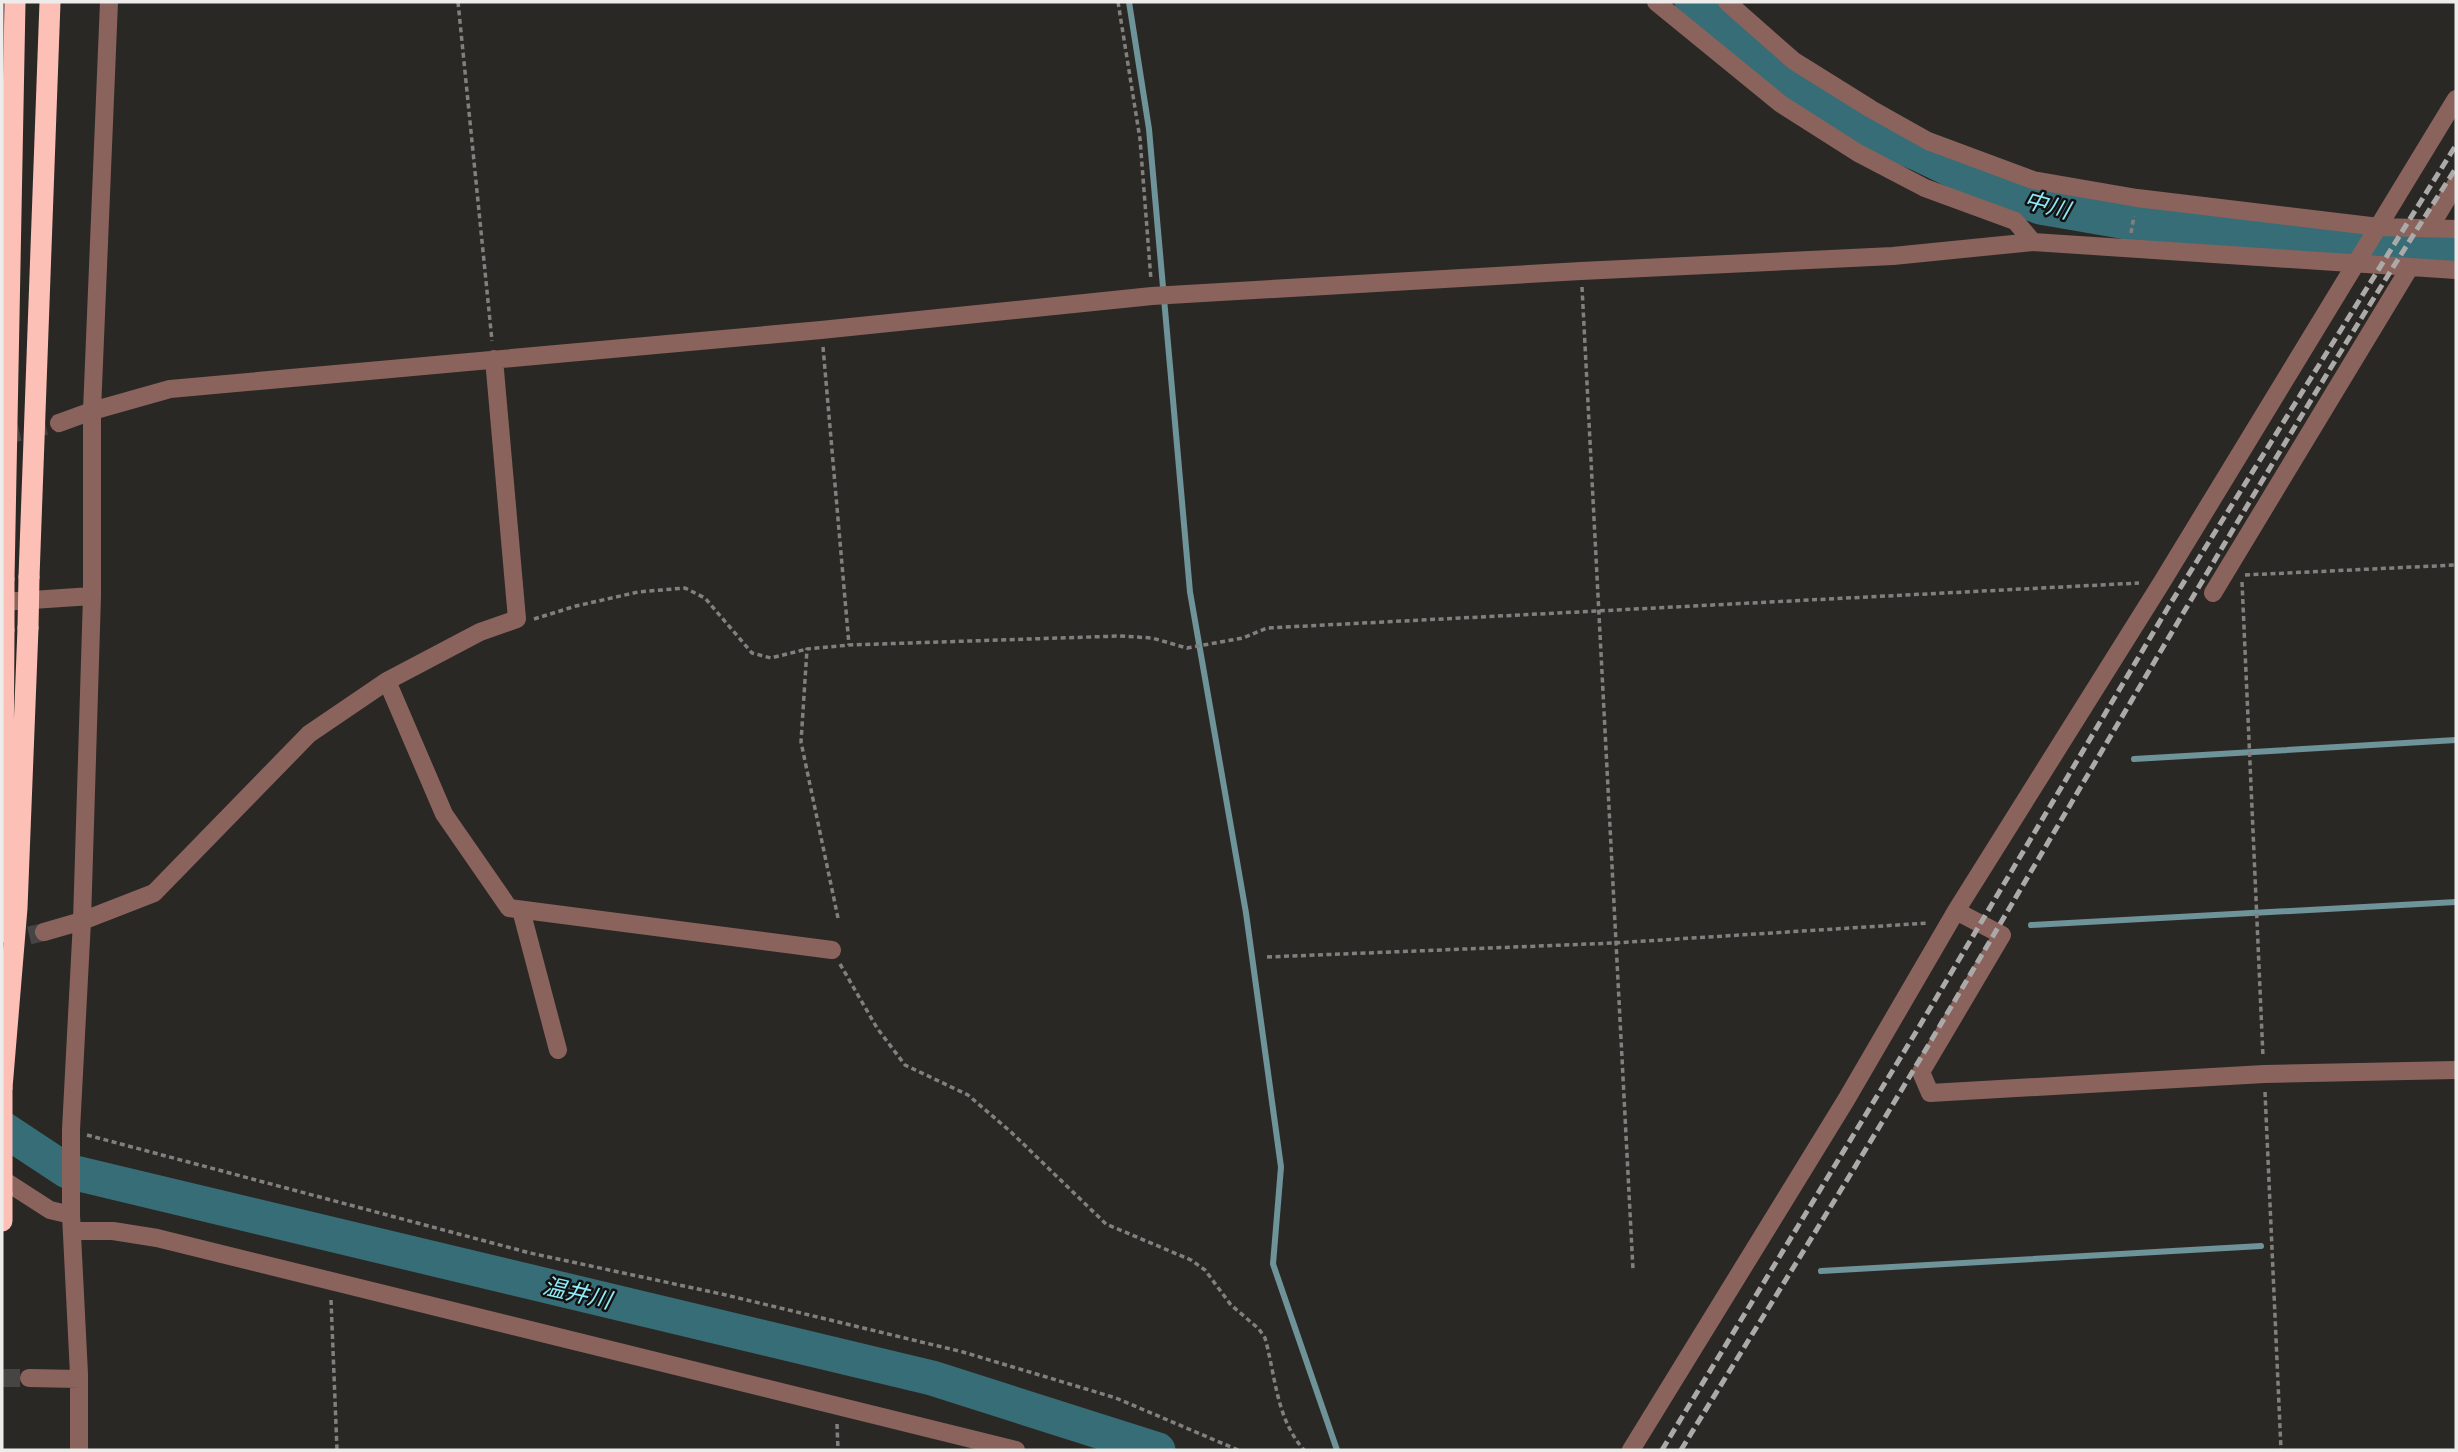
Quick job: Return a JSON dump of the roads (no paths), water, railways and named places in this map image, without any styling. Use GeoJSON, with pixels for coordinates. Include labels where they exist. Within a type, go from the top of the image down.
{"type":"FeatureCollection","features":[{"type":"Feature","properties":{"kind":"highway"},"geometry":{"type":"LineString","coordinates":[[2,1221],[4,579],[15,2]]}},
{"type":"Feature","properties":{"kind":"highway"},"geometry":{"type":"LineString","coordinates":[[2,1088],[17,908],[50,2]]}},
{"type":"Feature","properties":{"kind":"street"},"geometry":{"type":"LineString","coordinates":[[79,1450],[79,1379],[71,1217],[71,1133],[82,921],[92,596],[92,411],[109,2]]}},
{"type":"Feature","properties":{"kind":"street"},"geometry":{"type":"LineString","coordinates":[[1656,2],[1781,104],[1858,153],[1925,188],[2015,222],[2033,242]]}},
{"type":"Feature","properties":{"kind":"street"},"geometry":{"type":"LineString","coordinates":[[1727,2],[1794,61],[1928,141],[2033,180],[2137,198],[2379,226],[2456,229]]}},
{"type":"Feature","properties":{"kind":"street"},"geometry":{"type":"LineString","coordinates":[[1631,1450],[1846,1100],[1953,916],[2162,582],[2456,99]]}},
{"type":"Feature","properties":{"kind":"street"},"geometry":{"type":"LineString","coordinates":[[2430,227],[2456,184]]}},
{"type":"Feature","properties":{"kind":"street"},"geometry":{"type":"LineString","coordinates":[[59,423],[170,389],[821,330],[1152,296],[1893,256],[2033,242],[2456,270]]}},
{"type":"Feature","properties":{"kind":"street"},"geometry":{"type":"LineString","coordinates":[[2213,593],[2410,267]]}},
{"type":"Feature","properties":{"kind":"street"},"geometry":{"type":"LineString","coordinates":[[44,932],[82,921],[154,893],[309,734],[387,681],[480,632],[517,619],[494,359]]}},
{"type":"Feature","properties":{"kind":"street"},"geometry":{"type":"LineString","coordinates":[[2,602],[92,596]]}},
{"type":"Feature","properties":{"kind":"street"},"geometry":{"type":"LineString","coordinates":[[387,681],[444,814],[509,908],[832,950]]}},
{"type":"Feature","properties":{"kind":"street"},"geometry":{"type":"LineString","coordinates":[[521,910],[558,1050]]}},
{"type":"Feature","properties":{"kind":"street"},"geometry":{"type":"LineString","coordinates":[[1953,916],[2002,935],[1921,1072],[1930,1093],[2264,1074],[2456,1070]]}},
{"type":"Feature","properties":{"kind":"street"},"geometry":{"type":"LineString","coordinates":[[2,1179],[50,1210],[113,1231],[157,1238],[332,1280],[836,1408],[1016,1450]]}},
{"type":"Feature","properties":{"kind":"street"},"geometry":{"type":"LineString","coordinates":[[29,1378],[79,1379]]}},
{"type":"Feature","properties":{"kind":"waterway"},"geometry":{"type":"LineString","coordinates":[[1129,2],[1149,129],[1190,592],[1246,913],[1281,1167],[1273,1264],[1337,1450]]}},
{"type":"Feature","properties":{"kind":"waterway","name":"中川"},"geometry":{"type":"LineString","coordinates":[[1692,2],[1793,85],[1854,128],[2040,207],[2144,225],[2286,240],[2456,250]]}},
{"type":"Feature","properties":{"kind":"waterway"},"geometry":{"type":"LineString","coordinates":[[2134,759],[2456,740]]}},
{"type":"Feature","properties":{"kind":"waterway"},"geometry":{"type":"LineString","coordinates":[[2031,925],[2456,902]]}},
{"type":"Feature","properties":{"kind":"waterway","name":"温井川"},"geometry":{"type":"LineString","coordinates":[[2,1128],[67,1171],[932,1378],[1158,1450]]}},
{"type":"Feature","properties":{"kind":"waterway"},"geometry":{"type":"LineString","coordinates":[[1821,1271],[2261,1246]]}},
{"type":"Feature","properties":{"kind":"tunnel"},"geometry":{"type":"LineString","coordinates":[[2,436],[59,423]]}},
{"type":"Feature","properties":{"kind":"tunnel"},"geometry":{"type":"LineString","coordinates":[[3,942],[44,932]]}},
{"type":"Feature","properties":{"kind":"tunnel"},"geometry":{"type":"LineString","coordinates":[[2,1378],[29,1378]]}},
{"type":"Feature","properties":{"kind":"railway"},"geometry":{"type":"LineString","coordinates":[[1662,1450],[1916,1032],[2169,606],[2456,145]]}},
{"type":"Feature","properties":{"kind":"railway"},"geometry":{"type":"LineString","coordinates":[[1681,1450],[1901,1091],[2255,492],[2456,168]]}}]}
